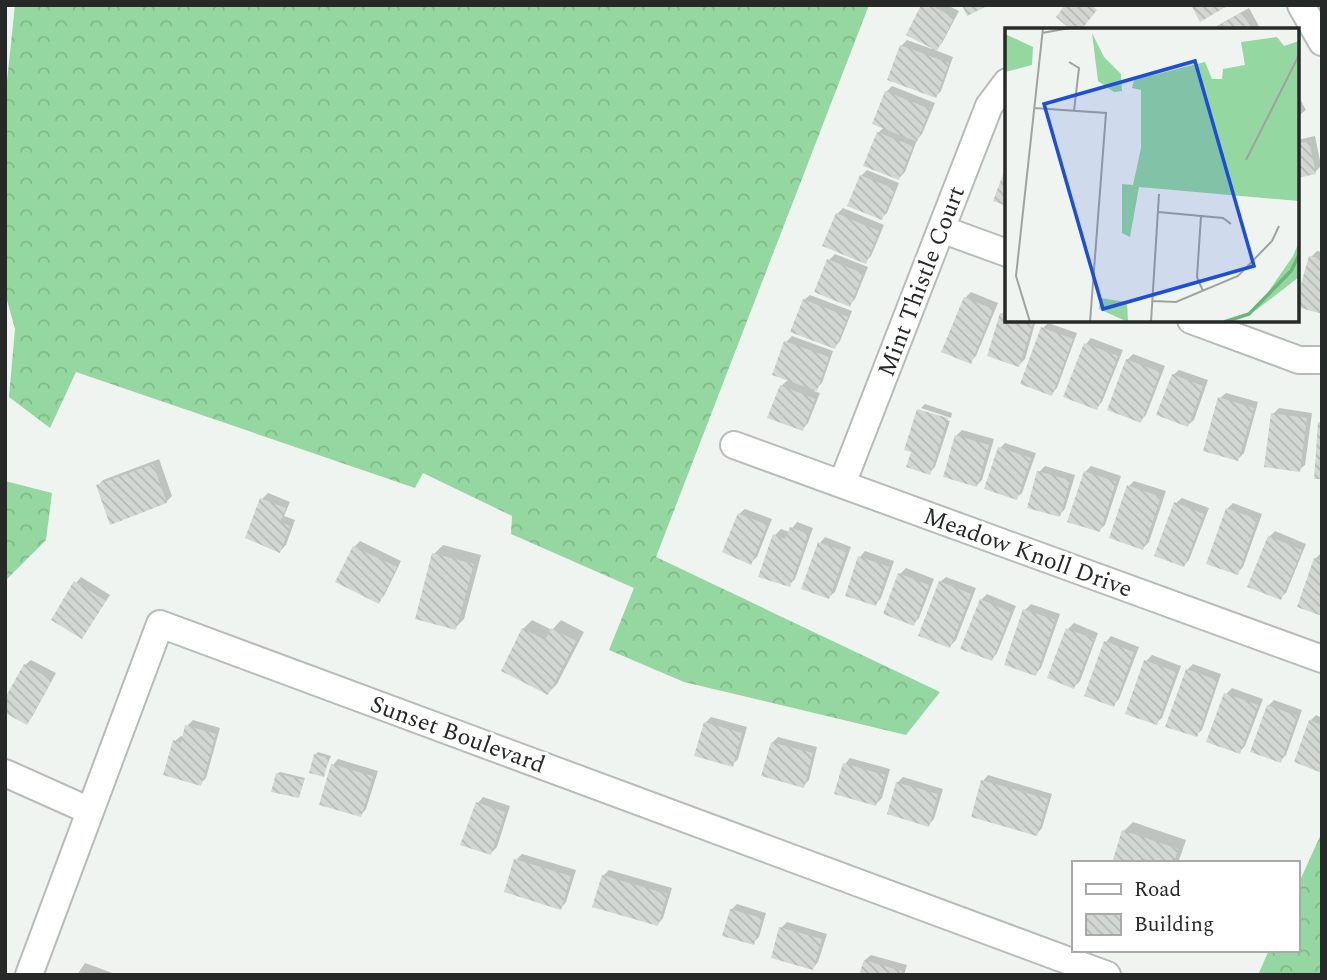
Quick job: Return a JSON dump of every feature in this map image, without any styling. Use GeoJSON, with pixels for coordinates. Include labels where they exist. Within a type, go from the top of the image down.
{"type":"FeatureCollection","features":[{"type":"Feature","properties":{"kind":"street"},"geometry":{"type":"LineString","coordinates":[[1301,5],[1322,42]]}},
{"type":"Feature","properties":{"kind":"street","name":"Mint Thistle Court"},"geometry":{"type":"LineString","coordinates":[[842,484],[989,106],[1005,85]]}},
{"type":"Feature","properties":{"kind":"street"},"geometry":{"type":"LineString","coordinates":[[941,229],[1005,252]]}},
{"type":"Feature","properties":{"kind":"street"},"geometry":{"type":"LineString","coordinates":[[1196,322],[1299,360],[1322,360]]}},
{"type":"Feature","properties":{"kind":"street","name":"Meadow Knoll Drive"},"geometry":{"type":"LineString","coordinates":[[734,445],[1322,659]]}},
{"type":"Feature","properties":{"kind":"street","name":"Sunset Boulevard"},"geometry":{"type":"LineString","coordinates":[[29,975],[160,624],[1107,975]]}},
{"type":"Feature","properties":{"kind":"street"},"geometry":{"type":"LineString","coordinates":[[5,773],[90,811]]}},
{"type":"Feature","properties":{"kind":"green space"},"geometry":{"type":"Polygon","coordinates":[[[15,5],[869,5],[656,557],[940,692],[906,735],[684,682],[609,650],[634,588],[511,534],[512,516],[423,473],[415,488],[76,372],[50,428],[9,397],[15,329],[5,293],[5,100],[15,5]]]}},
{"type":"Feature","properties":{"kind":"green space"},"geometry":{"type":"Polygon","coordinates":[[[5,481],[52,493],[46,540],[5,581],[5,481]]]}},
{"type":"Feature","properties":{"kind":"green space"},"geometry":{"type":"Polygon","coordinates":[[[1322,832],[1322,975],[1258,975],[1268,952],[1299,952],[1299,883],[1322,832]]]}},
{"type":"Feature","properties":{"kind":"building"},"geometry":{"type":"Polygon","coordinates":[[[921,5],[931,5],[954,18],[937,51],[906,35],[921,5]]]}},
{"type":"Feature","properties":{"kind":"building"},"geometry":{"type":"Polygon","coordinates":[[[962,5],[989,5],[967,16],[962,5]]]}},
{"type":"Feature","properties":{"kind":"building"},"geometry":{"type":"Polygon","coordinates":[[[1065,5],[1092,5],[1097,10],[1083,28],[1069,28],[1056,17],[1065,5]]]}},
{"type":"Feature","properties":{"kind":"building"},"geometry":{"type":"Polygon","coordinates":[[[1191,5],[1229,5],[1200,22],[1191,5]]]}},
{"type":"Feature","properties":{"kind":"building"},"geometry":{"type":"Polygon","coordinates":[[[1242,12],[1251,28],[1214,28],[1242,12]]]}},
{"type":"Feature","properties":{"kind":"building"},"geometry":{"type":"Polygon","coordinates":[[[900,45],[949,63],[936,98],[887,80],[900,45]]]}},
{"type":"Feature","properties":{"kind":"building"},"geometry":{"type":"Polygon","coordinates":[[[885,91],[930,109],[917,142],[872,124],[885,91]]]}},
{"type":"Feature","properties":{"kind":"building"},"geometry":{"type":"Polygon","coordinates":[[[877,132],[913,146],[899,180],[863,166],[877,132]]]}},
{"type":"Feature","properties":{"kind":"building"},"geometry":{"type":"Polygon","coordinates":[[[1309,141],[1316,174],[1299,178],[1299,144],[1309,141]]]}},
{"type":"Feature","properties":{"kind":"building"},"geometry":{"type":"Polygon","coordinates":[[[1005,169],[1005,205],[993,201],[1005,169]]]}},
{"type":"Feature","properties":{"kind":"building"},"geometry":{"type":"Polygon","coordinates":[[[860,175],[895,189],[882,220],[847,206],[860,175]]]}},
{"type":"Feature","properties":{"kind":"building"},"geometry":{"type":"Polygon","coordinates":[[[836,213],[879,231],[866,264],[822,246],[836,213]]]}},
{"type":"Feature","properties":{"kind":"building"},"geometry":{"type":"Polygon","coordinates":[[[1309,256],[1322,259],[1322,314],[1299,308],[1299,291],[1309,256]]]}},
{"type":"Feature","properties":{"kind":"building"},"geometry":{"type":"Polygon","coordinates":[[[827,259],[863,273],[850,307],[814,292],[827,259]]]}},
{"type":"Feature","properties":{"kind":"building"},"geometry":{"type":"Polygon","coordinates":[[[964,297],[993,309],[971,364],[941,352],[964,297]]]}},
{"type":"Feature","properties":{"kind":"building"},"geometry":{"type":"Polygon","coordinates":[[[803,299],[848,317],[835,349],[790,332],[803,299]]]}},
{"type":"Feature","properties":{"kind":"building"},"geometry":{"type":"Polygon","coordinates":[[[1000,313],[1005,314],[1005,322],[1033,323],[1019,367],[987,356],[1000,313]]]}},
{"type":"Feature","properties":{"kind":"building"},"geometry":{"type":"Polygon","coordinates":[[[1041,327],[1073,339],[1052,396],[1020,384],[1041,327]]]}},
{"type":"Feature","properties":{"kind":"building"},"geometry":{"type":"Polygon","coordinates":[[[784,341],[829,357],[817,391],[772,375],[784,341]]]}},
{"type":"Feature","properties":{"kind":"building"},"geometry":{"type":"Polygon","coordinates":[[[1084,343],[1118,356],[1097,410],[1063,397],[1084,343]]]}},
{"type":"Feature","properties":{"kind":"building"},"geometry":{"type":"Polygon","coordinates":[[[1126,359],[1160,372],[1141,423],[1107,410],[1126,359]]]}},
{"type":"Feature","properties":{"kind":"building"},"geometry":{"type":"Polygon","coordinates":[[[1172,374],[1203,386],[1188,427],[1156,415],[1172,374]]]}},
{"type":"Feature","properties":{"kind":"building"},"geometry":{"type":"Polygon","coordinates":[[[780,385],[815,399],[803,431],[767,418],[780,385]]]}},
{"type":"Feature","properties":{"kind":"building"},"geometry":{"type":"Polygon","coordinates":[[[1218,397],[1254,408],[1238,461],[1203,451],[1218,397]]]}},
{"type":"Feature","properties":{"kind":"building"},"geometry":{"type":"Polygon","coordinates":[[[917,409],[948,418],[930,475],[906,467],[911,452],[904,450],[917,409]]]}},
{"type":"Feature","properties":{"kind":"building"},"geometry":{"type":"Polygon","coordinates":[[[1271,413],[1307,418],[1300,472],[1264,467],[1271,413]]]}},
{"type":"Feature","properties":{"kind":"building"},"geometry":{"type":"Polygon","coordinates":[[[1318,422],[1322,422],[1322,479],[1314,479],[1318,422]]]}},
{"type":"Feature","properties":{"kind":"building"},"geometry":{"type":"Polygon","coordinates":[[[955,435],[989,445],[977,487],[943,477],[955,435]]]}},
{"type":"Feature","properties":{"kind":"building"},"geometry":{"type":"Polygon","coordinates":[[[998,447],[1031,458],[1017,500],[984,489],[998,447]]]}},
{"type":"Feature","properties":{"kind":"building"},"geometry":{"type":"Polygon","coordinates":[[[153,464],[167,503],[110,525],[96,485],[153,464]]]}},
{"type":"Feature","properties":{"kind":"building"},"geometry":{"type":"Polygon","coordinates":[[[1037,471],[1070,480],[1060,517],[1027,508],[1037,471]]]}},
{"type":"Feature","properties":{"kind":"building"},"geometry":{"type":"Polygon","coordinates":[[[1084,471],[1116,482],[1100,532],[1067,522],[1084,471]]]}},
{"type":"Feature","properties":{"kind":"building"},"geometry":{"type":"Polygon","coordinates":[[[1127,485],[1161,497],[1143,550],[1109,538],[1127,485]]]}},
{"type":"Feature","properties":{"kind":"building"},"geometry":{"type":"Polygon","coordinates":[[[260,498],[286,508],[280,522],[290,526],[280,553],[245,538],[260,498]]]}},
{"type":"Feature","properties":{"kind":"building"},"geometry":{"type":"Polygon","coordinates":[[[1174,502],[1204,514],[1184,567],[1154,556],[1174,502]]]}},
{"type":"Feature","properties":{"kind":"building"},"geometry":{"type":"Polygon","coordinates":[[[1226,508],[1257,519],[1238,575],[1206,564],[1226,508]]]}},
{"type":"Feature","properties":{"kind":"building"},"geometry":{"type":"Polygon","coordinates":[[[738,513],[767,525],[751,565],[722,552],[738,513]]]}},
{"type":"Feature","properties":{"kind":"building"},"geometry":{"type":"Polygon","coordinates":[[[790,527],[808,534],[790,587],[758,577],[773,534],[785,539],[790,527]]]}},
{"type":"Feature","properties":{"kind":"building"},"geometry":{"type":"Polygon","coordinates":[[[1268,536],[1302,550],[1281,600],[1247,587],[1268,536]]]}},
{"type":"Feature","properties":{"kind":"building"},"geometry":{"type":"Polygon","coordinates":[[[818,542],[846,552],[829,599],[801,589],[818,542]]]}},
{"type":"Feature","properties":{"kind":"building"},"geometry":{"type":"Polygon","coordinates":[[[353,546],[397,567],[379,604],[335,582],[353,546]]]}},
{"type":"Feature","properties":{"kind":"building"},"geometry":{"type":"Polygon","coordinates":[[[432,553],[474,564],[456,630],[415,619],[432,553]]]}},
{"type":"Feature","properties":{"kind":"building"},"geometry":{"type":"Polygon","coordinates":[[[858,556],[889,567],[876,606],[845,596],[858,556]]]}},
{"type":"Feature","properties":{"kind":"building"},"geometry":{"type":"Polygon","coordinates":[[[1314,558],[1322,561],[1322,616],[1297,607],[1314,558]]]}},
{"type":"Feature","properties":{"kind":"building"},"geometry":{"type":"Polygon","coordinates":[[[898,573],[929,585],[914,626],[883,614],[898,573]]]}},
{"type":"Feature","properties":{"kind":"building"},"geometry":{"type":"Polygon","coordinates":[[[74,581],[106,601],[82,639],[51,620],[74,581]]]}},
{"type":"Feature","properties":{"kind":"building"},"geometry":{"type":"Polygon","coordinates":[[[939,581],[971,594],[950,648],[918,636],[939,581]]]}},
{"type":"Feature","properties":{"kind":"building"},"geometry":{"type":"Polygon","coordinates":[[[980,599],[1011,612],[992,661],[960,649],[980,599]]]}},
{"type":"Feature","properties":{"kind":"building"},"geometry":{"type":"Polygon","coordinates":[[[1023,609],[1055,620],[1036,676],[1004,665],[1023,609]]]}},
{"type":"Feature","properties":{"kind":"building"},"geometry":{"type":"Polygon","coordinates":[[[522,628],[545,640],[551,628],[576,641],[548,695],[501,671],[522,628]]]}},
{"type":"Feature","properties":{"kind":"building"},"geometry":{"type":"Polygon","coordinates":[[[1066,628],[1094,639],[1074,689],[1047,678],[1066,628]]]}},
{"type":"Feature","properties":{"kind":"building"},"geometry":{"type":"Polygon","coordinates":[[[1104,641],[1134,652],[1114,707],[1084,696],[1104,641]]]}},
{"type":"Feature","properties":{"kind":"building"},"geometry":{"type":"Polygon","coordinates":[[[1144,660],[1176,672],[1157,725],[1125,714],[1144,660]]]}},
{"type":"Feature","properties":{"kind":"building"},"geometry":{"type":"Polygon","coordinates":[[[24,664],[52,680],[27,725],[5,713],[5,698],[24,664]]]}},
{"type":"Feature","properties":{"kind":"building"},"geometry":{"type":"Polygon","coordinates":[[[1186,669],[1217,680],[1197,737],[1165,727],[1186,669]]]}},
{"type":"Feature","properties":{"kind":"building"},"geometry":{"type":"Polygon","coordinates":[[[1224,693],[1258,705],[1240,754],[1206,742],[1224,693]]]}},
{"type":"Feature","properties":{"kind":"building"},"geometry":{"type":"Polygon","coordinates":[[[1267,705],[1297,716],[1281,763],[1250,752],[1267,705]]]}},
{"type":"Feature","properties":{"kind":"building"},"geometry":{"type":"Polygon","coordinates":[[[1309,720],[1322,725],[1322,773],[1294,762],[1309,720]]]}},
{"type":"Feature","properties":{"kind":"building"},"geometry":{"type":"Polygon","coordinates":[[[704,722],[742,733],[733,767],[694,756],[704,722]]]}},
{"type":"Feature","properties":{"kind":"building"},"geometry":{"type":"Polygon","coordinates":[[[185,725],[216,734],[201,786],[163,775],[173,740],[181,743],[185,725]]]}},
{"type":"Feature","properties":{"kind":"building"},"geometry":{"type":"Polygon","coordinates":[[[771,742],[813,753],[804,788],[761,776],[771,742]]]}},
{"type":"Feature","properties":{"kind":"building"},"geometry":{"type":"Polygon","coordinates":[[[314,754],[329,758],[324,777],[309,773],[314,754]]]}},
{"type":"Feature","properties":{"kind":"building"},"geometry":{"type":"Polygon","coordinates":[[[843,763],[885,775],[876,806],[834,794],[843,763]]]}},
{"type":"Feature","properties":{"kind":"building"},"geometry":{"type":"Polygon","coordinates":[[[331,764],[373,776],[361,817],[319,805],[331,764]]]}},
{"type":"Feature","properties":{"kind":"building"},"geometry":{"type":"Polygon","coordinates":[[[276,773],[304,780],[299,798],[271,792],[276,773]]]}},
{"type":"Feature","properties":{"kind":"building"},"geometry":{"type":"Polygon","coordinates":[[[981,780],[1048,799],[1037,836],[971,817],[981,780]]]}},
{"type":"Feature","properties":{"kind":"building"},"geometry":{"type":"Polygon","coordinates":[[[896,782],[938,794],[929,827],[887,814],[896,782]]]}},
{"type":"Feature","properties":{"kind":"building"},"geometry":{"type":"Polygon","coordinates":[[[476,802],[505,812],[491,855],[460,845],[476,802]]]}},
{"type":"Feature","properties":{"kind":"building"},"geometry":{"type":"Polygon","coordinates":[[[1122,830],[1178,849],[1175,861],[1113,861],[1122,830]]]}},
{"type":"Feature","properties":{"kind":"building"},"geometry":{"type":"Polygon","coordinates":[[[514,859],[571,876],[561,910],[504,892],[514,859]]]}},
{"type":"Feature","properties":{"kind":"building"},"geometry":{"type":"Polygon","coordinates":[[[602,875],[667,894],[658,926],[592,907],[602,875]]]}},
{"type":"Feature","properties":{"kind":"building"},"geometry":{"type":"Polygon","coordinates":[[[730,909],[762,918],[754,945],[722,936],[730,909]]]}},
{"type":"Feature","properties":{"kind":"building"},"geometry":{"type":"Polygon","coordinates":[[[779,927],[822,939],[813,970],[771,958],[779,927]]]}},
{"type":"Feature","properties":{"kind":"building"},"geometry":{"type":"Polygon","coordinates":[[[864,960],[902,971],[901,975],[859,975],[864,960]]]}}]}
